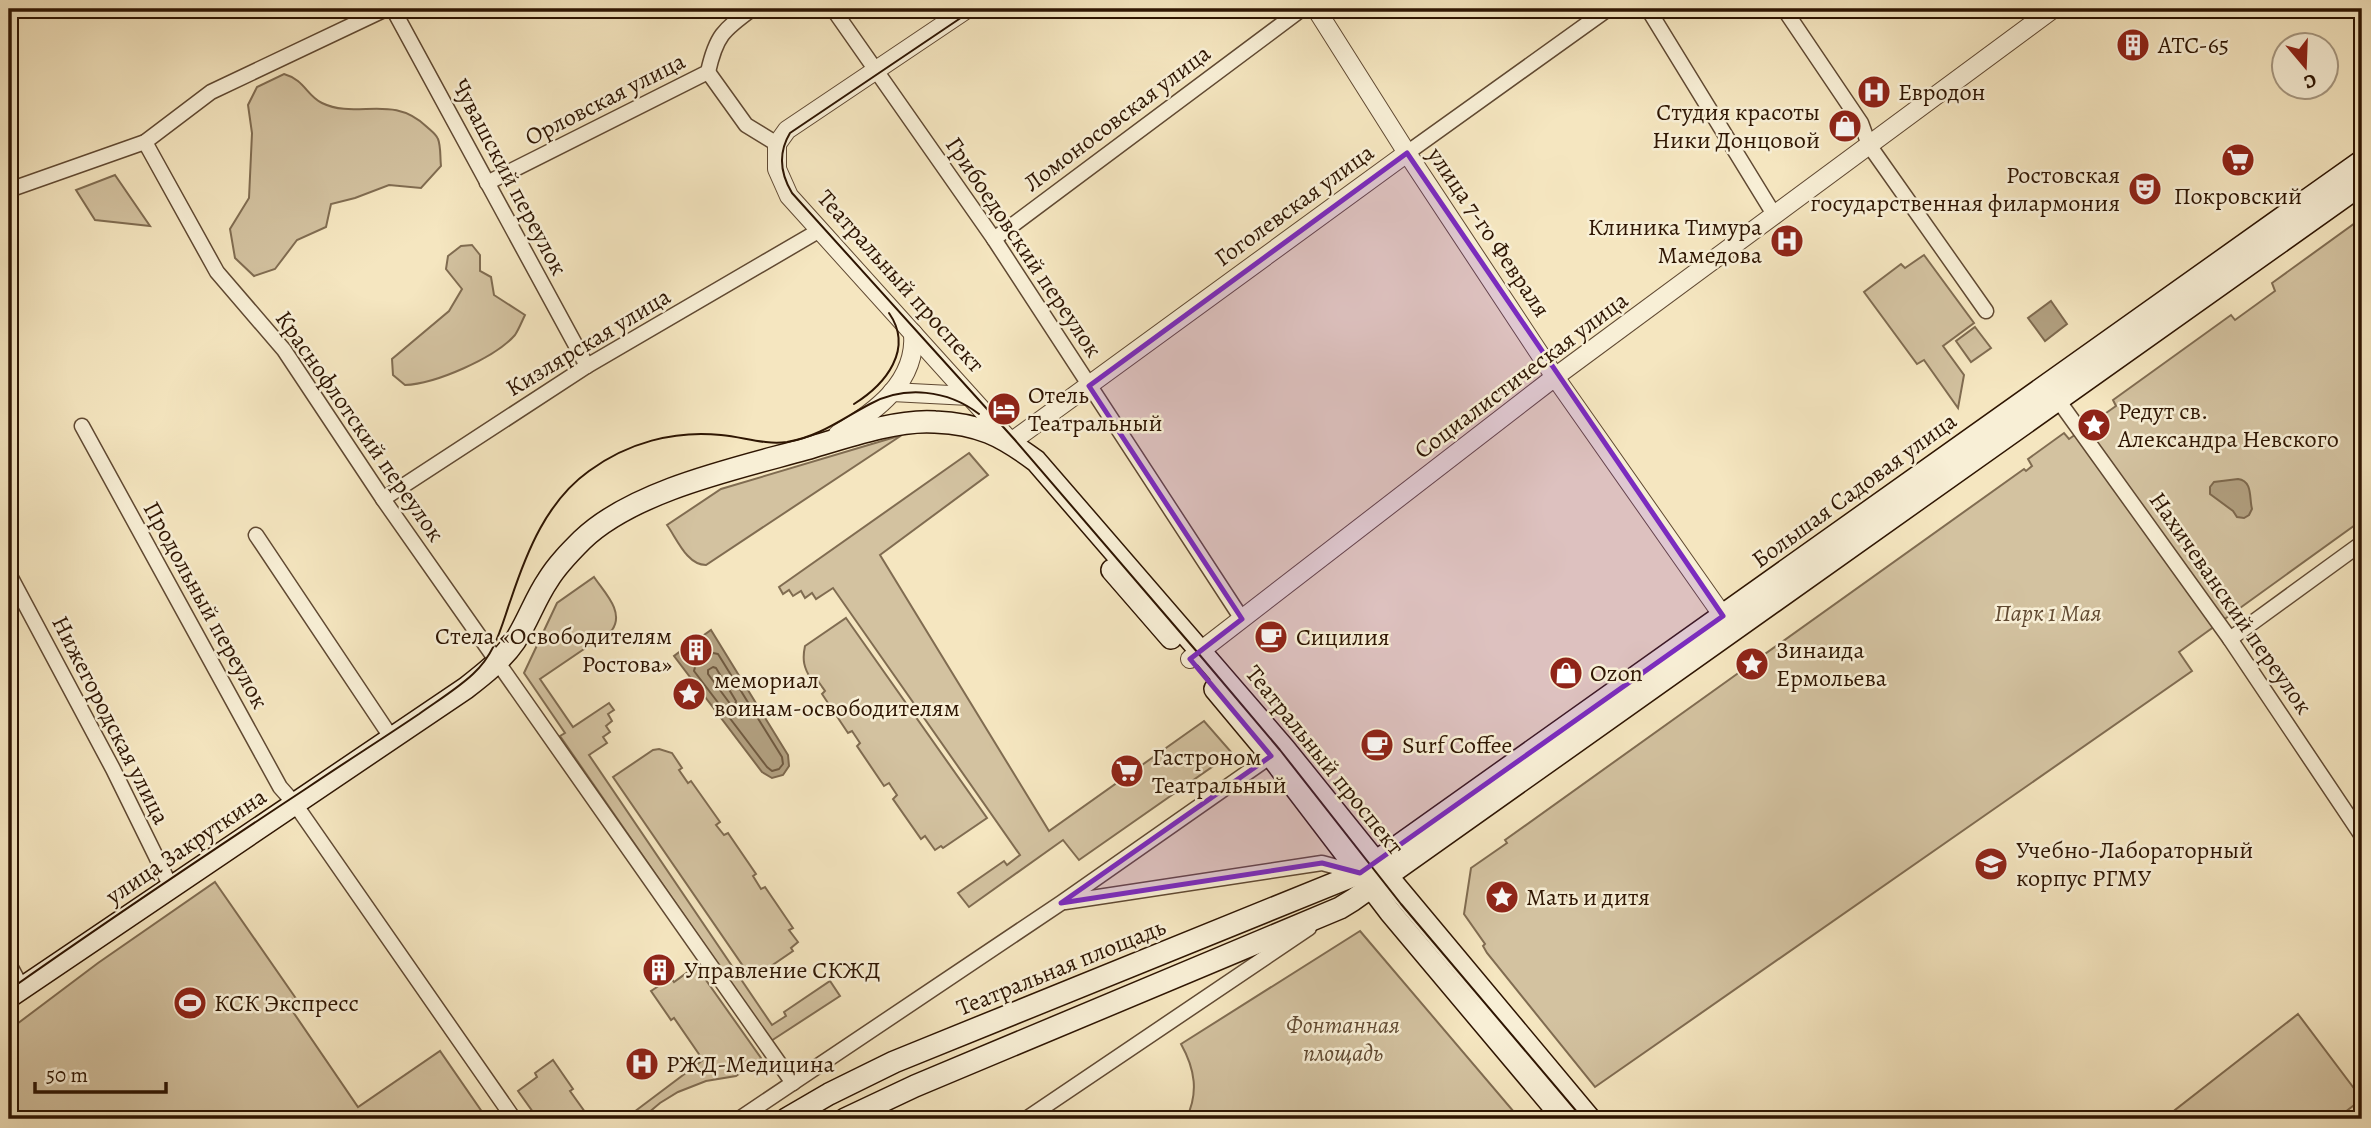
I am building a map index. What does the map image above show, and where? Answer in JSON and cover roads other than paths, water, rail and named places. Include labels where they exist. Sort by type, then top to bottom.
[{"type":"main road","name":"Большая Садовая улица","points":[[1374,876],[1723,616],[2362,161]]},
{"type":"main road","name":"Большая Садовая улица","points":[[1374,876],[2058,400],[2362,184]]},
{"type":"main road","name":"улица Закруткина","points":[[15,992],[393,740],[498,663],[515,640],[547,581],[584,538],[632,507],[671,490],[884,427],[932,421],[977,426],[1011,442]]},
{"type":"main road","name":"Театральный проспект","points":[[1011,442],[1036,461],[1195,655],[1270,756],[1590,1119]]},
{"type":"main road","name":"Театральный проспект","points":[[1195,655],[1284,748],[1374,876],[1564,1119]]},
{"type":"main road","points":[[845,1119],[915,1086],[1340,908],[1374,876]]},
{"type":"main road","name":"Театральная площадь","points":[[786,1119],[894,1062],[1374,876]]},
{"type":"street","points":[[9,190],[145,142],[211,92],[386,9]]},
{"type":"street","name":"Чувашский переулок","points":[[393,9],[587,366]]},
{"type":"street","name":"Орловская улица","points":[[487,183],[708,72],[714,45],[727,27],[752,9]]},
{"type":"street","name":"Грибоедовский переулок","points":[[833,9],[994,239],[1242,619]]},
{"type":"street","points":[[708,72],[746,125],[777,144],[787,130],[800,120],[967,9]]},
{"type":"street","name":"Ломоносовская улица","points":[[994,239],[1302,9]]},
{"type":"street","name":"улица 7-го Февраля","points":[[1315,9],[1555,377],[1723,616]]},
{"type":"street","name":"Гоголевская улица","points":[[1011,442],[1608,9]]},
{"type":"street","points":[[1648,9],[1775,216]]},
{"type":"street","points":[[1784,9],[1861,123],[1869,145],[1986,311]]},
{"type":"street","name":"Социалистическая улица","points":[[1195,655],[1555,377],[2053,9]]},
{"type":"street","name":"Краснофлотский переулок","points":[[145,142],[217,272],[284,350],[383,499],[793,1083]]},
{"type":"street","name":"Театральный проспект","points":[[777,144],[777,169],[783,186],[1011,442]]},
{"type":"street","name":"Кизлярская улица","points":[[383,499],[587,366],[820,230]]},
{"type":"street","name":"улица Закруткина","points":[[823,443],[872,412],[892,392],[910,364],[913,333]]},
{"type":"street","points":[[892,392],[970,396]]},
{"type":"street","name":"Нахичеванский переулок","points":[[2058,400],[2230,639],[2362,836]]},
{"type":"street","name":"Продольный переулок","points":[[82,426],[280,787],[295,804],[514,1119]]},
{"type":"street","points":[[256,535],[393,740]]},
{"type":"street","points":[[2230,639],[2362,543]]},
{"type":"street","name":"Нижегородская улица","points":[[9,574],[113,769],[171,887]]},
{"type":"street","name":"Театральная площадь","points":[[739,1119],[1061,903],[1270,756]]},
{"type":"street","name":"Театральная площадь","points":[[1061,903],[1322,863],[1374,876]]},
{"type":"street","points":[[1026,1119],[1340,908]]},
{"type":"street","points":[[9,964],[15,992]]},
{"type":"water","points":[[2051,301],[2067,324],[2045,341],[2028,318]]},
{"type":"water","points":[[2238,479],[2246,483],[2250,495],[2252,509],[2244,518],[2237,517],[2210,494],[2210,487],[2214,482]]},
{"type":"water","points":[[711,630],[788,755],[789,766],[783,775],[772,778],[762,772],[674,656],[686,647],[695,659],[705,652],[697,640]]},
{"type":"tram line","points":[[974,9],[790,133],[782,163],[792,193],[1015,440],[1198,653],[1280,750],[1401,904],[1583,1119]]},
{"type":"tram line","points":[[854,404],[886,376],[893,364],[899,340],[889,313]]},
{"type":"tram line","points":[[9,990],[467,679],[481,666],[492,648],[524,563],[550,512],[574,483],[604,461],[635,446],[686,435],[721,435],[770,442],[799,440],[883,398],[912,392],[940,395],[979,414]]},
{"type":"place","name":"АТС-65","points":[[2133,45]]},
{"type":"place","name":"Евродон","points":[[1874,92]]},
{"type":"place","name":"Студия красоты Ники Донцовой","points":[[1845,126]]},
{"type":"place","name":"Покровский","points":[[2238,160]]},
{"type":"place","name":"Ростовская государственная филармония","points":[[2145,189]]},
{"type":"place","name":"Клиника Тимура Мамедова","points":[[1787,241]]},
{"type":"place","name":"Отель Театральный","points":[[1004,409]]},
{"type":"place","name":"Редут св. Александра Невского","points":[[2094,425]]},
{"type":"place","name":"Сицилия","points":[[1271,637]]},
{"type":"place","name":"Стела «Освободителям Ростова»","points":[[696,650]]},
{"type":"place","name":"Зинаида Ермольева","points":[[1752,664]]},
{"type":"place","name":"Ozon","points":[[1566,673]]},
{"type":"place","name":"мемориал воинам-освободителям","points":[[689,694]]},
{"type":"place","name":"Surf Coffee","points":[[1377,745]]},
{"type":"place","name":"Гастроном Театральный","points":[[1127,771]]},
{"type":"place","name":"Учебно-Лабораторный корпус РГМУ","points":[[1991,864]]},
{"type":"place","name":"Мать и дитя","points":[[1502,897]]},
{"type":"place","name":"Управление СКЖД","points":[[659,970]]},
{"type":"place","name":"КСК Экспресс","points":[[190,1003]]},
{"type":"place","name":"РЖД-Медицина","points":[[642,1064]]},
{"type":"park label","name":"Парк 1 Мая","points":[[2048,613]]},
{"type":"park label","name":"Фонтанная площадь","points":[[1343,1039]]}]
